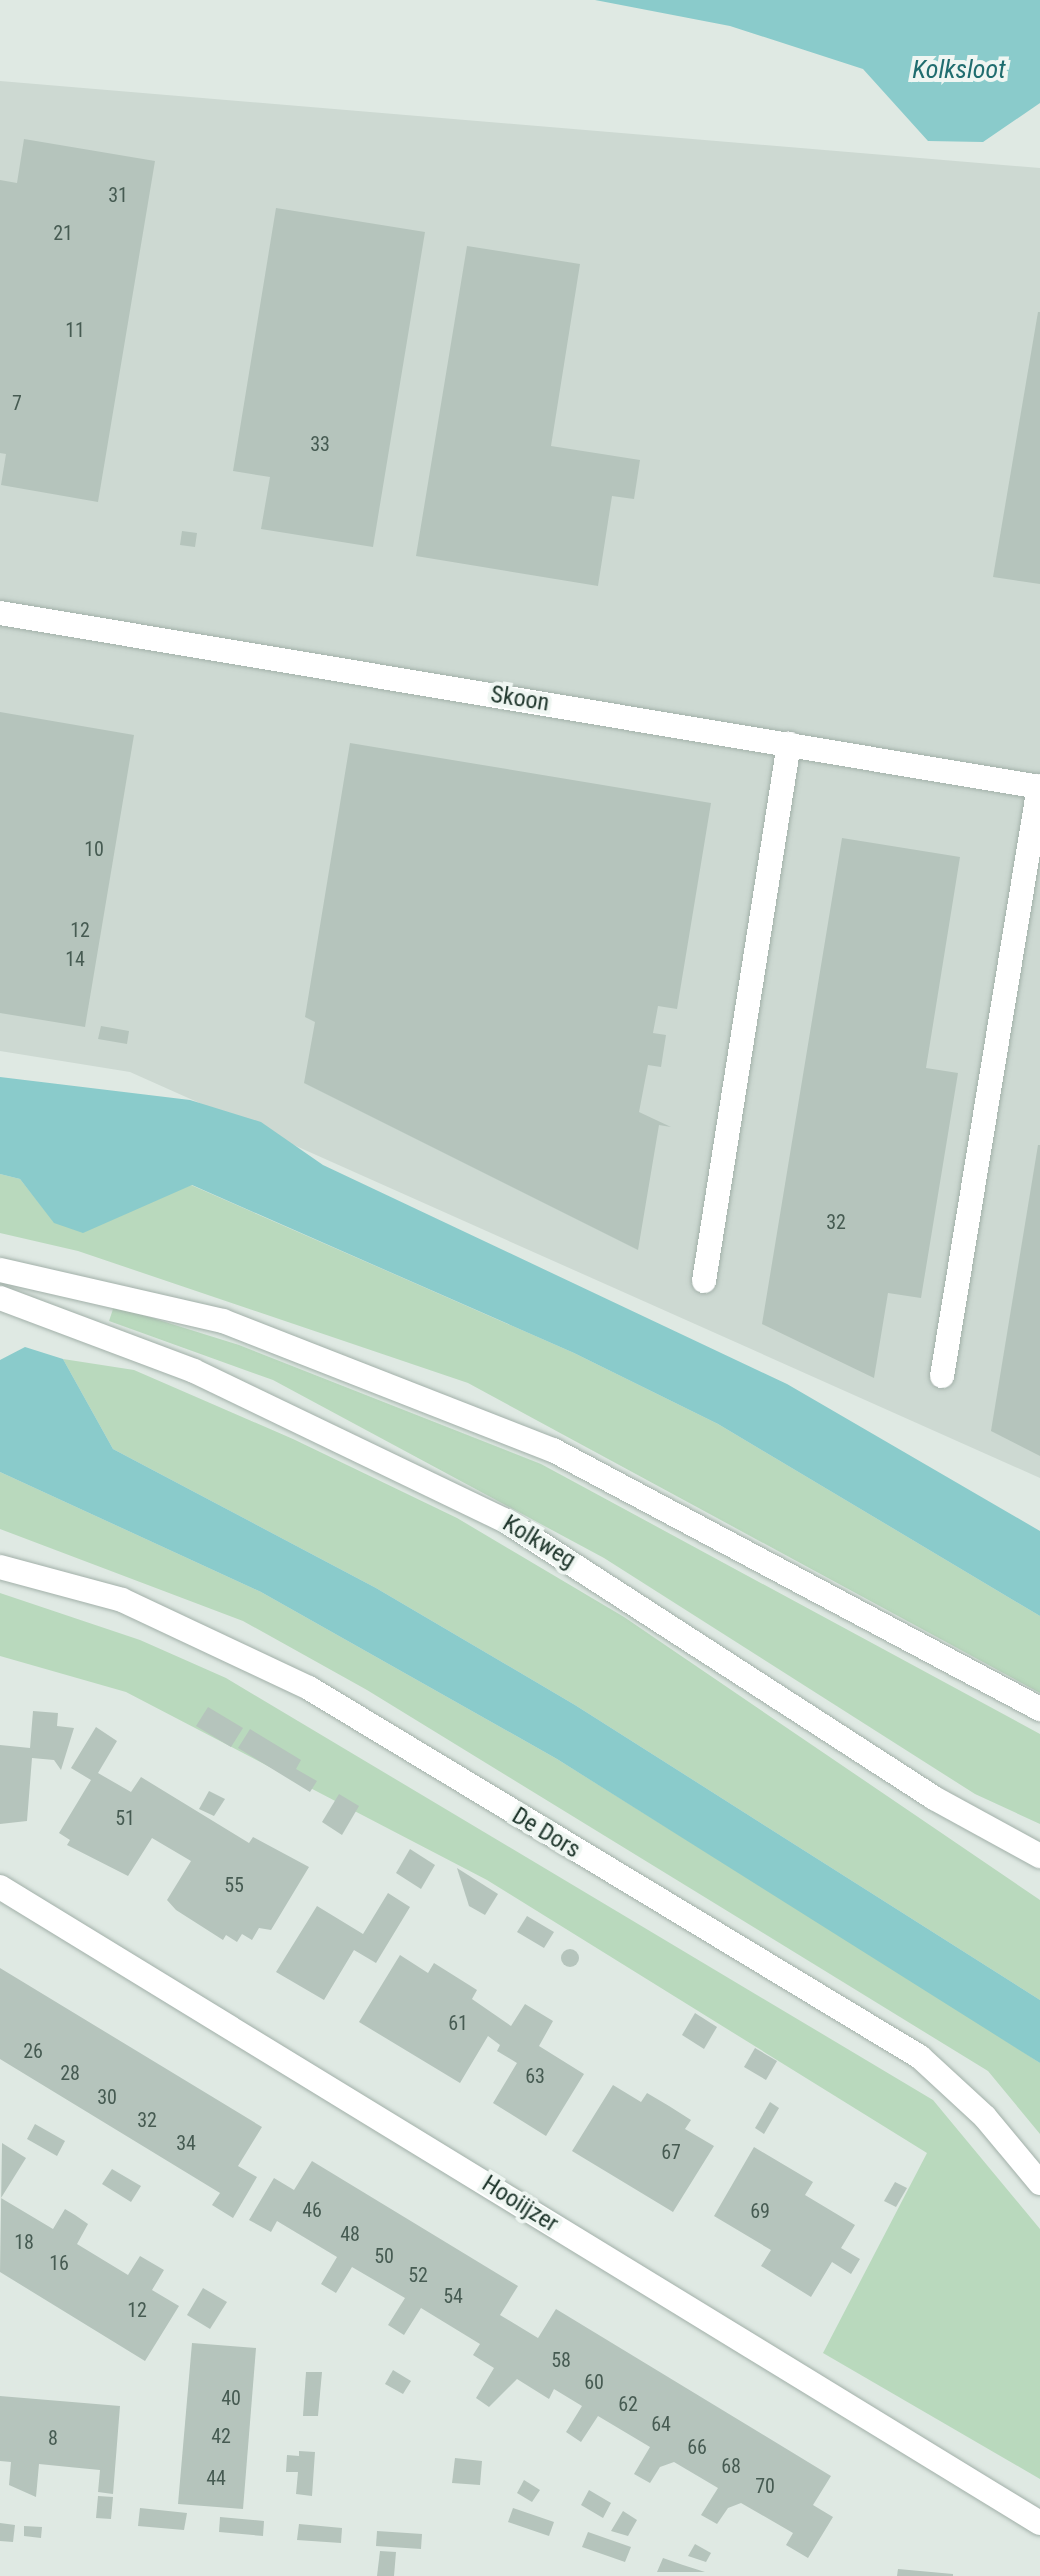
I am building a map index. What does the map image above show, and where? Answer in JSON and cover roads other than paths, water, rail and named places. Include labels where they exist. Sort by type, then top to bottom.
[{"type":"street","name":"Skoon","points":[[0,613],[1039,786]]},
{"type":"street","points":[[704,1281],[789,744]]},
{"type":"street","points":[[942,1376],[1039,786]]},
{"type":"street","points":[[0,1270],[223,1321],[553,1450],[1040,1709]]},
{"type":"street","name":"Kolkweg","points":[[0,1298],[194,1371],[504,1520],[934,1798],[1040,1856]]},
{"type":"street","name":"De Dors","points":[[0,1567],[122,1600],[309,1688],[920,2057],[985,2117],[1040,2183]]},
{"type":"street","name":"Hooiijzer","points":[[0,1887],[1040,2523]]},
{"type":"water","name":"Kolksloot","points":[[595,0],[1040,0],[1040,103],[983,142],[928,141],[863,69],[730,26]]},
{"type":"water","points":[[0,1077],[190,1100],[261,1122],[323,1165],[787,1384],[1040,1531],[1040,1616],[718,1424],[574,1353],[192,1185],[83,1233],[54,1223],[20,1179],[0,1174]]},
{"type":"water","points":[[25,1347],[63,1359],[113,1449],[376,1588],[575,1705],[1040,2000],[1040,2063],[557,1759],[261,1592],[0,1472],[0,1360]]}]
